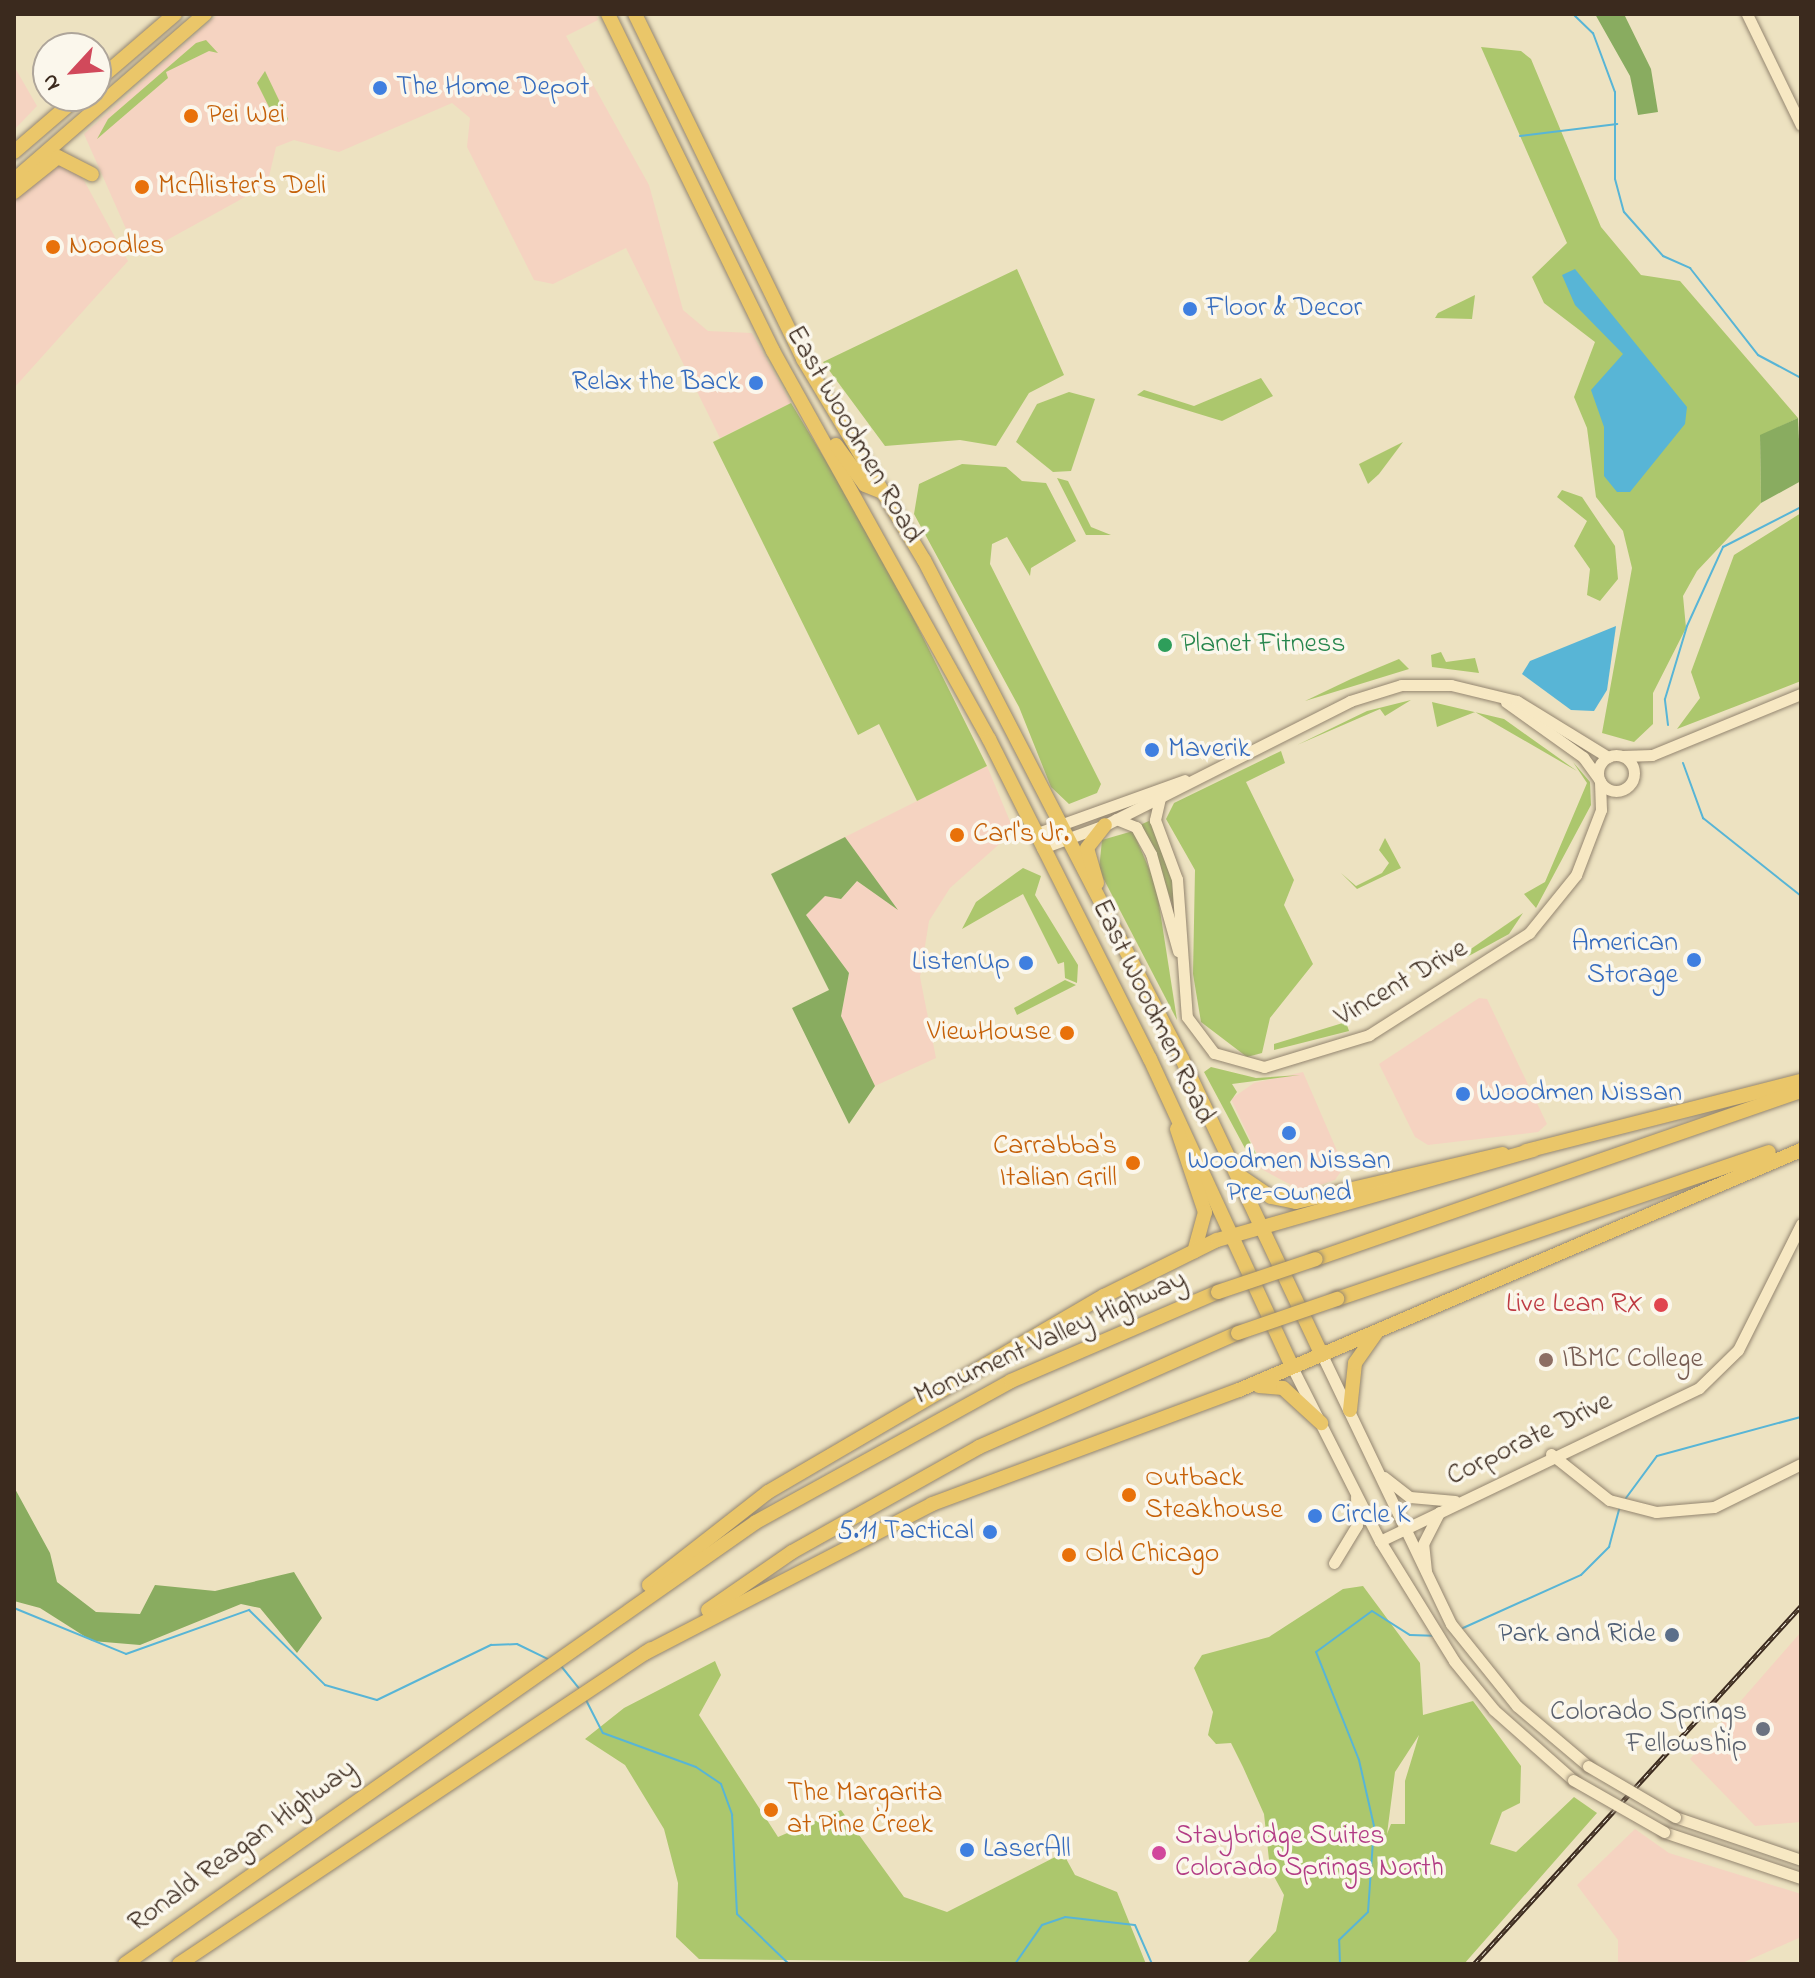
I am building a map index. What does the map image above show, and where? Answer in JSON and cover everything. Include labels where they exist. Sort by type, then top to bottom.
[{"type":"highway","points":[[112,68],[175,14]]},
{"type":"highway","points":[[14,180],[205,14]]},
{"type":"highway","name":"East Woodmen Road","points":[[608,14],[813,423],[912,589],[1177,1121],[1292,1367]]},
{"type":"highway","points":[[616,32],[617,14]]},
{"type":"highway","name":"East Woodmen Road","points":[[635,14],[796,346],[882,492],[1133,967],[1236,1172],[1322,1355]]},
{"type":"highway","points":[[14,152],[60,112]]},
{"type":"highway","points":[[14,192],[58,157],[92,174]]},
{"type":"highway","points":[[813,423],[865,485],[882,492]]},
{"type":"highway","points":[[1111,822],[1090,840],[1088,861],[1133,967]]},
{"type":"highway","points":[[614,1618],[768,1492],[1047,1327],[1194,1252],[1230,1236],[1533,1150],[1801,1081]]},
{"type":"highway","name":"Monument Valley Highway","points":[[392,1773],[614,1618],[887,1444],[1065,1356],[1218,1292],[1801,1091]]},
{"type":"highway","points":[[1177,1121],[1178,1146],[1205,1212],[1194,1252]]},
{"type":"highway","points":[[645,1653],[792,1552],[979,1447],[1238,1333],[1801,1141]]},
{"type":"highway","points":[[1236,1172],[1271,1197],[1296,1202],[1533,1150]]},
{"type":"highway","points":[[645,1653],[932,1504],[1239,1390],[1801,1150]]},
{"type":"highway","points":[[1350,1410],[1355,1363],[1378,1330]]},
{"type":"highway","points":[[1239,1390],[1283,1388],[1321,1423]]},
{"type":"highway","name":"Ronald Reagan Highway","points":[[179,1964],[645,1653]]},
{"type":"highway","name":"Ronald Reagan Highway","points":[[125,1964],[392,1773]]},
{"type":"street","points":[[1747,14],[1801,125]]},
{"type":"street","points":[[1038,841],[1057,826],[1185,780],[1379,690],[1440,684],[1506,702],[1517,701],[1608,757],[1652,755],[1801,694]]},
{"type":"street","points":[[1506,702],[1585,759],[1599,780],[1619,792]]},
{"type":"street","points":[[1623,756],[1635,775],[1652,755]]},
{"type":"street","points":[[1599,780],[1608,757]]},
{"type":"street","name":"Vincent Drive","points":[[1111,822],[1139,831],[1151,854],[1178,951],[1189,1023],[1219,1056],[1264,1067],[1344,1046],[1529,933],[1570,887],[1601,810],[1635,775]]},
{"type":"street","points":[[1038,841],[1064,841],[1111,822],[1160,798],[1185,780]]},
{"type":"street","name":"Vincent Drive","points":[[1599,780],[1601,810]]},
{"type":"street","name":"Vincent Drive","points":[[1160,798],[1155,820],[1177,879],[1178,951]]},
{"type":"street","name":"Corporate Drive","points":[[1380,1541],[1551,1454],[1712,1378],[1738,1350],[1801,1224]]},
{"type":"street","name":"East Woodmen Road","points":[[1322,1355],[1380,1473],[1432,1593],[1496,1683],[1588,1766],[1675,1817],[1801,1860]]},
{"type":"street","name":"East Woodmen Road","points":[[1292,1367],[1380,1541],[1408,1588],[1480,1693],[1573,1780],[1664,1832],[1801,1878]]},
{"type":"street","points":[[1551,1454],[1575,1477],[1632,1508],[1699,1512],[1801,1464]]},
{"type":"street","points":[[1380,1473],[1410,1497],[1460,1501]]},
{"type":"street","points":[[1334,1563],[1357,1525],[1356,1493]]},
{"type":"street","points":[[1427,1579],[1423,1544],[1439,1511]]},
{"type":"shaded area","points":[[218,14],[596,14],[598,20],[566,36],[649,185],[683,310],[708,331],[752,333],[791,403],[720,438],[626,248],[553,284],[534,280],[467,147],[470,118],[452,103],[339,152],[294,140],[276,147],[267,185],[138,256],[84,134]]},
{"type":"shaded area","points":[[14,66],[32,97],[32,111],[14,130]]},
{"type":"shaded area","points":[[51,163],[75,164],[128,261],[14,388],[14,195]]},
{"type":"shaded area","points":[[987,766],[1014,831],[950,888],[929,921],[920,977],[936,1058],[875,1086],[841,1016],[849,973],[806,915],[825,895],[841,899],[857,881],[896,908],[845,837]]},
{"type":"shaded area","name":"Woodmen Nissan","points":[[1479,998],[1487,999],[1547,1124],[1538,1132],[1428,1145],[1415,1137],[1379,1064]]},
{"type":"shaded area","name":"Woodmen Nissan Pre-Owned","points":[[1303,1072],[1344,1167],[1335,1180],[1302,1191],[1254,1165],[1257,1154],[1231,1099],[1254,1083]]},
{"type":"shaded area","points":[[1801,1632],[1801,1822],[1755,1826],[1690,1759]]},
{"type":"shaded area","points":[[1635,1829],[1669,1853],[1801,1894],[1801,1937],[1740,1964],[1618,1964],[1618,1940],[1577,1885]]},
{"type":"green space","points":[[1595,14],[1624,14],[1651,69],[1658,112],[1638,115],[1630,76]]},
{"type":"green space","points":[[206,40],[218,53],[209,51],[166,72],[168,78],[97,139],[108,119],[196,43]]},
{"type":"green space","points":[[1481,47],[1521,51],[1531,59],[1601,227],[1641,275],[1680,281],[1798,418],[1760,436],[1761,503],[1697,571],[1683,596],[1686,628],[1653,693],[1653,724],[1634,742],[1602,733],[1632,568],[1623,531],[1596,497],[1587,428],[1574,397],[1595,342],[1544,303],[1532,277],[1567,243]]},
{"type":"green space","points":[[265,71],[287,122],[277,123],[257,83]]},
{"type":"green space","points":[[1017,269],[1064,375],[1029,393],[996,446],[960,440],[885,446],[823,362]]},
{"type":"green space","points":[[1475,295],[1472,319],[1435,318],[1438,313]]},
{"type":"green space","points":[[1261,378],[1273,396],[1222,421],[1137,395],[1144,390],[1194,406]]},
{"type":"green space","points":[[1069,392],[1095,399],[1071,471],[1053,472],[1016,442],[1037,404]]},
{"type":"green space","points":[[791,403],[878,547],[987,766],[917,801],[879,724],[858,735],[713,442]]},
{"type":"green space","points":[[1798,418],[1801,481],[1761,503],[1760,435]]},
{"type":"green space","points":[[1403,442],[1379,474],[1368,484],[1359,464]]},
{"type":"green space","points":[[962,464],[1006,467],[1022,481],[1046,483],[1076,541],[1031,568],[1030,576],[1007,537],[992,544],[990,564],[1101,784],[1097,793],[1069,804],[1051,787],[1019,707],[914,514],[919,484]]},
{"type":"green space","points":[[1057,478],[1068,481],[1091,527],[1111,535],[1086,535]]},
{"type":"green space","points":[[1562,490],[1582,497],[1615,546],[1618,579],[1600,601],[1587,595],[1590,569],[1574,546],[1587,521],[1557,497]]},
{"type":"green space","points":[[1801,513],[1801,681],[1677,729],[1700,698],[1691,672],[1734,555]]},
{"type":"green space","points":[[1441,652],[1446,662],[1475,658],[1479,673],[1432,667],[1431,655]]},
{"type":"green space","points":[[1399,659],[1409,669],[1305,701],[1351,679]]},
{"type":"green space","points":[[1411,700],[1385,716],[1380,709],[1297,745],[1367,711]]},
{"type":"green space","points":[[1432,702],[1475,712],[1437,727]]},
{"type":"green space","points":[[1475,712],[1504,719],[1577,771]]},
{"type":"green space","points":[[1281,751],[1285,763],[1246,782],[1294,880],[1284,905],[1313,964],[1270,1018],[1262,1053],[1247,1057],[1201,1022],[1193,974],[1195,870],[1166,819],[1174,803]]},
{"type":"green space","points":[[1573,762],[1590,782],[1591,805],[1536,908],[1524,894],[1545,882],[1587,783]]},
{"type":"green space","points":[[1151,820],[1171,869],[1175,909],[1140,825]]},
{"type":"green space","points":[[1133,831],[1156,885],[1177,1020],[1099,870],[1102,840]]},
{"type":"green space","points":[[845,837],[898,910],[857,881],[841,899],[825,896],[806,915],[849,973],[841,1016],[875,1086],[849,1124],[792,1008],[829,990],[771,874]]},
{"type":"green space","points":[[1385,838],[1401,868],[1357,889],[1341,873],[1356,886],[1382,873],[1389,863],[1379,850]]},
{"type":"green space","points":[[1023,868],[1041,876],[1035,895],[1078,965],[1077,983],[1065,978],[1064,962],[1058,964],[1023,894],[962,929],[976,902]]},
{"type":"green space","points":[[1523,913],[1509,934],[1467,957],[1465,953]]},
{"type":"green space","points":[[1065,980],[1076,985],[1017,1015],[1014,1008]]},
{"type":"green space","points":[[1346,1022],[1349,1031],[1274,1050],[1274,1044]]},
{"type":"green space","points":[[1211,1067],[1256,1078],[1300,1075],[1232,1084],[1237,1092],[1230,1102],[1260,1162],[1255,1167],[1204,1072]]},
{"type":"green space","points":[[14,1487],[50,1553],[57,1582],[96,1612],[140,1614],[155,1585],[215,1591],[294,1572],[322,1618],[297,1653],[260,1608],[241,1604],[140,1645],[92,1641],[40,1608],[14,1601]]},
{"type":"green space","points":[[1363,1586],[1420,1663],[1423,1715],[1473,1701],[1521,1766],[1520,1803],[1502,1812],[1490,1844],[1516,1852],[1574,1797],[1597,1813],[1464,1964],[1246,1964],[1276,1931],[1284,1895],[1270,1869],[1264,1814],[1243,1767],[1231,1743],[1216,1744],[1208,1735],[1213,1712],[1194,1668],[1202,1655],[1269,1637],[1343,1589]],"holes":[[[1419,1735],[1405,1781],[1405,1824],[1391,1824],[1387,1834],[1395,1772]]]},
{"type":"green space","points":[[715,1661],[721,1675],[699,1715],[778,1837],[841,1810],[904,1897],[947,1912],[1063,1853],[1075,1875],[1117,1892],[1146,1964],[699,1959],[676,1937],[678,1883],[664,1829],[625,1765],[585,1739],[624,1708]]},
{"type":"water","points":[[1575,269],[1687,407],[1685,424],[1630,492],[1617,492],[1604,476],[1604,427],[1591,390],[1623,354],[1575,305],[1562,275]]},
{"type":"water","points":[[1616,626],[1607,690],[1594,711],[1571,710],[1522,674],[1530,661]]},
{"type":"waterway","points":[[1573,14],[1593,33],[1615,92],[1615,179],[1624,212],[1663,256],[1690,268],[1758,355],[1801,378]]},
{"type":"waterway","points":[[1520,136],[1617,124]]},
{"type":"waterway","points":[[1668,725],[1665,699],[1687,626],[1723,547],[1801,507]]},
{"type":"waterway","points":[[1683,763],[1703,818],[1801,896]]},
{"type":"waterway","points":[[1626,1498],[1657,1456],[1801,1417]]},
{"type":"waterway","points":[[1463,1628],[1581,1575],[1609,1547],[1620,1506]]},
{"type":"waterway","points":[[14,1608],[126,1654],[249,1610],[325,1685],[377,1700],[491,1645],[517,1644],[548,1659]]},
{"type":"waterway","points":[[1340,1964],[1339,1940],[1368,1912],[1374,1826],[1359,1760],[1316,1652],[1372,1611],[1410,1635],[1433,1636]]},
{"type":"waterway","points":[[561,1666],[579,1688]]},
{"type":"waterway","points":[[586,1700],[603,1733],[696,1767],[721,1784],[732,1815],[737,1914],[789,1964]]},
{"type":"waterway","points":[[1015,1964],[1042,1925],[1065,1917],[1135,1925],[1152,1964]]},
{"type":"railway","points":[[1474,1964],[1801,1606]]},
{"type":"place","name":"The Home Depot","points":[[380,88]]},
{"type":"place","name":"Pei Wei","points":[[191,116]]},
{"type":"place","name":"McAlister's Deli","points":[[142,187]]},
{"type":"place","name":"Noodles","points":[[53,247]]},
{"type":"place","name":"Floor & Decor","points":[[1190,309]]},
{"type":"place","name":"Relax the Back","points":[[756,383]]},
{"type":"place","name":"Planet Fitness","points":[[1165,645]]},
{"type":"place","name":"Maverik","points":[[1152,750]]},
{"type":"place","name":"Carl's Jr.","points":[[957,835]]},
{"type":"place","name":"American Storage","points":[[1694,960]]},
{"type":"place","name":"ListenUp","points":[[1026,963]]},
{"type":"place","name":"ViewHouse","points":[[1067,1033]]},
{"type":"place","name":"Woodmen Nissan","points":[[1463,1094]]},
{"type":"place","name":"Woodmen Nissan Pre-Owned","points":[[1289,1133]]},
{"type":"place","name":"Carrabba's Italian Grill","points":[[1133,1163]]},
{"type":"place","name":"Live Lean RX","points":[[1661,1305]]},
{"type":"place","name":"IBMC College","points":[[1546,1360]]},
{"type":"place","name":"Outback Steakhouse","points":[[1129,1495]]},
{"type":"place","name":"Circle K","points":[[1315,1516]]},
{"type":"place","name":"5.11 Tactical","points":[[990,1532]]},
{"type":"place","name":"Old Chicago","points":[[1069,1555]]},
{"type":"place","name":"Park and Ride","points":[[1672,1635]]},
{"type":"place","name":"Colorado Springs Fellowship","points":[[1763,1729]]},
{"type":"place","name":"The Margarita at Pine Creek","points":[[771,1810]]},
{"type":"place","name":"LaserAll","points":[[967,1850]]},
{"type":"place","name":"Staybridge Suites Colorado Springs North","points":[[1159,1853]]}]
